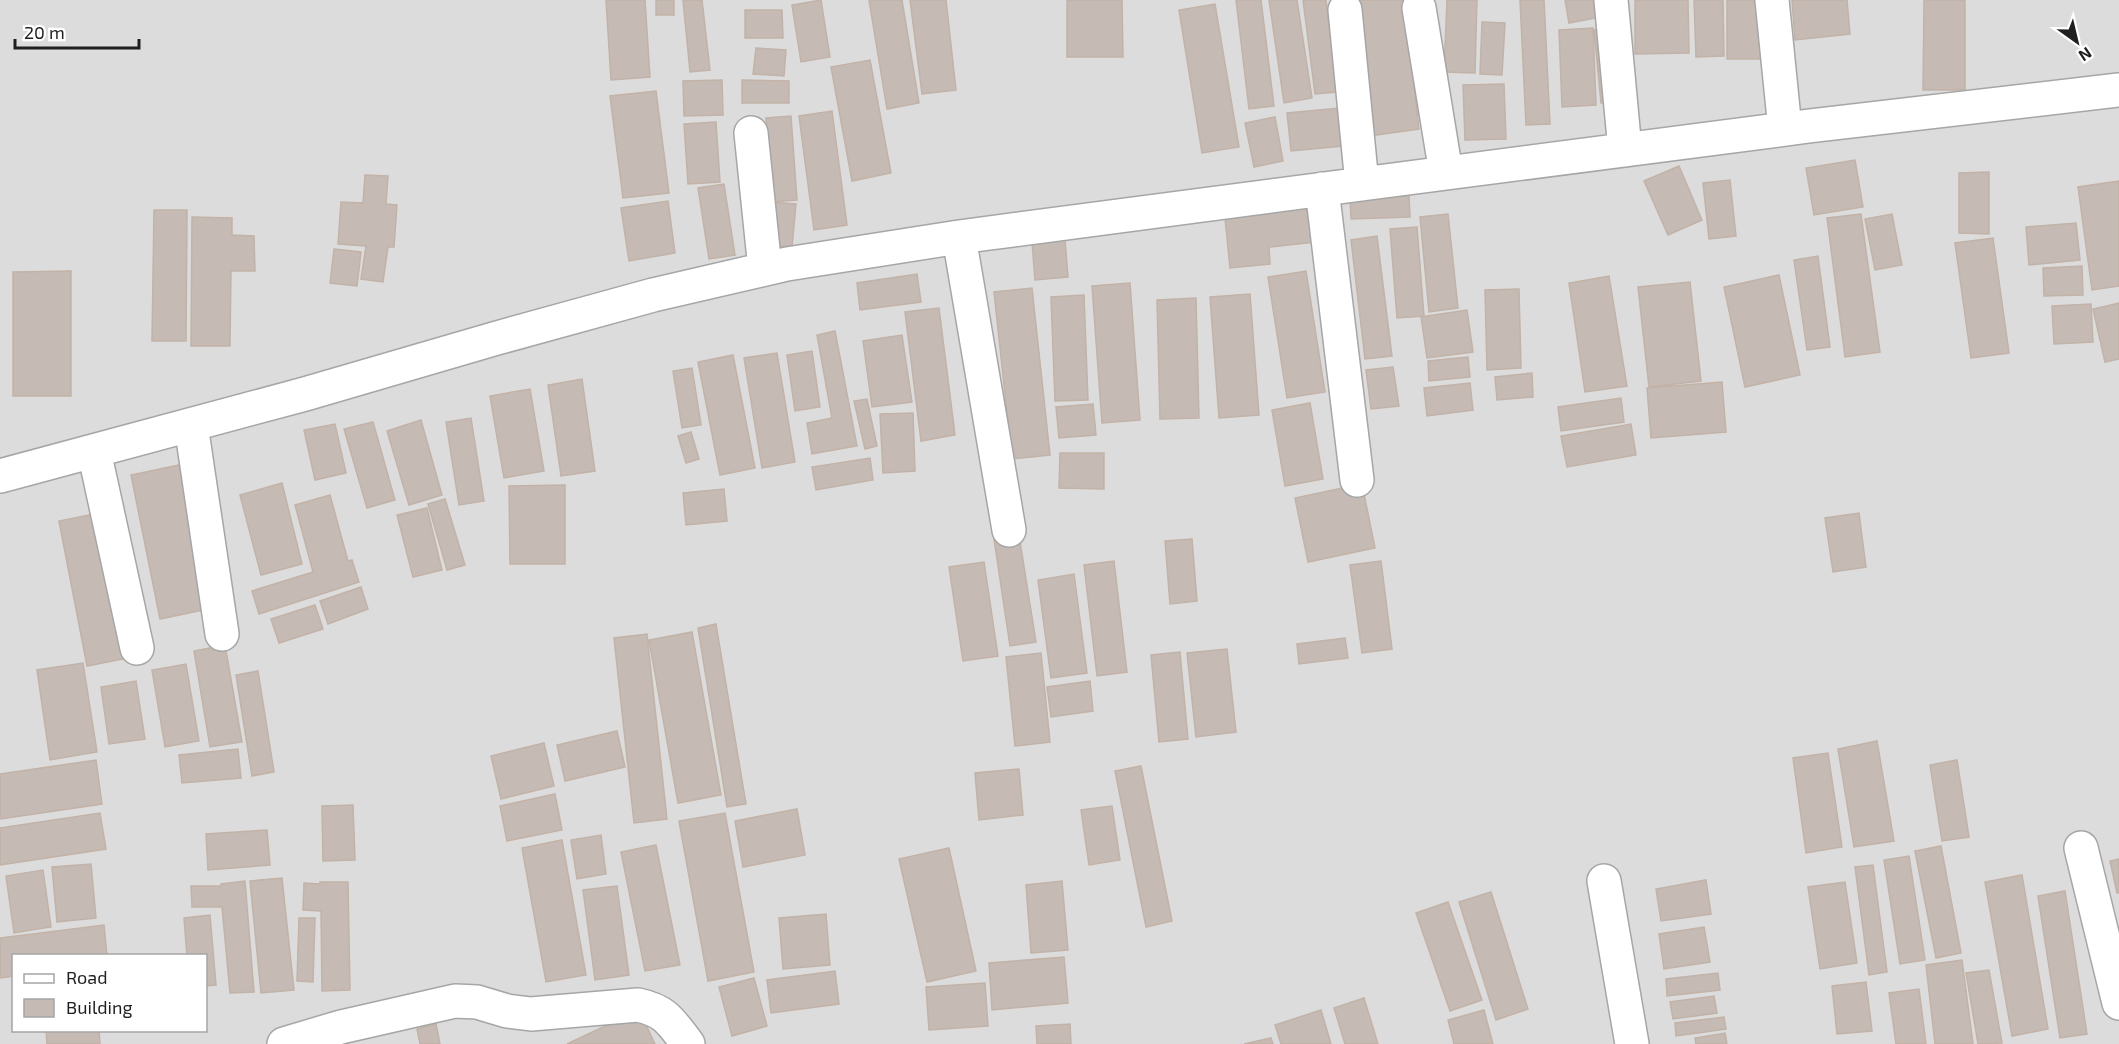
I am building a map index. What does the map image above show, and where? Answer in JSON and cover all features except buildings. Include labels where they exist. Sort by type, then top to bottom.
[{"type":"street","points":[[1611,0],[1625,150]]},
{"type":"street","points":[[1772,0],[1785,129]]},
{"type":"street","points":[[1419,8],[1446,173]]},
{"type":"street","points":[[1345,10],[1362,184]]},
{"type":"street","points":[[0,476],[653,295],[765,269],[959,237],[1322,189],[1785,129],[2119,90]]},
{"type":"street","points":[[751,133],[765,269]]},
{"type":"street","points":[[1322,189],[1357,480]]},
{"type":"street","points":[[959,237],[1009,530]]},
{"type":"street","points":[[190,425],[222,634]]},
{"type":"street","points":[[94,451],[137,648]]},
{"type":"street","points":[[2081,848],[2119,1003]]},
{"type":"street","points":[[1604,881],[1632,1044]]},
{"type":"street","points":[[284,1044],[341,1027],[455,1001],[477,1002],[507,1011],[531,1014],[638,1005],[662,1013],[688,1044]]},
{"type":"shaded area","points":[[0,0],[2119,0],[2119,1044],[0,1044]]}]
